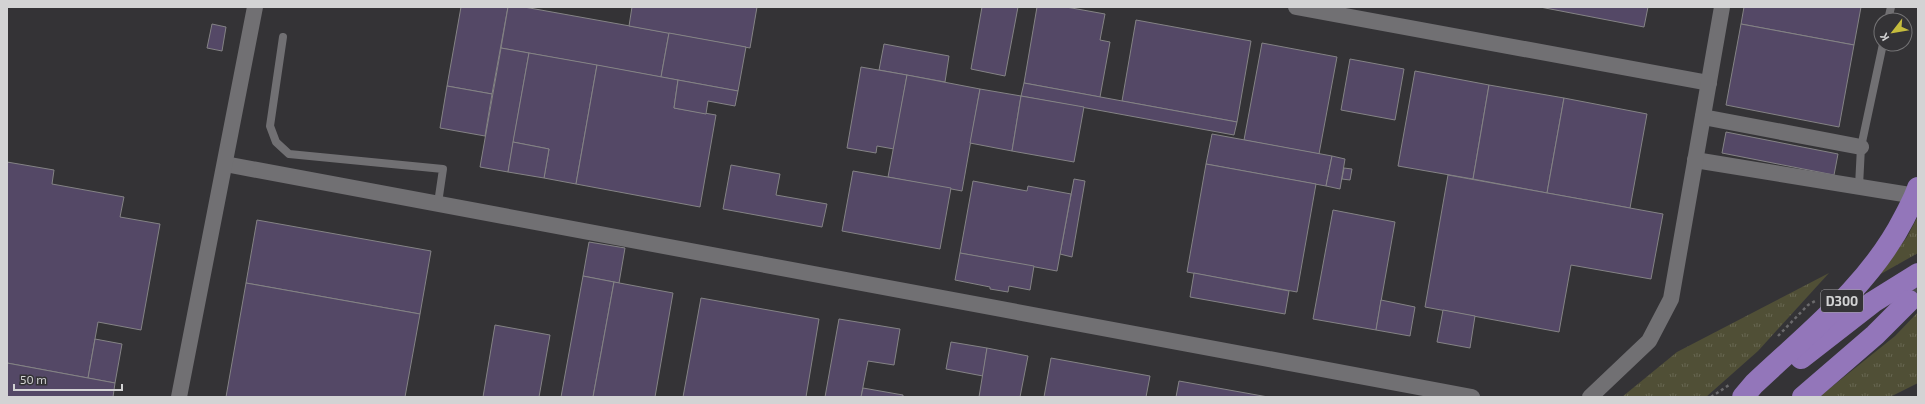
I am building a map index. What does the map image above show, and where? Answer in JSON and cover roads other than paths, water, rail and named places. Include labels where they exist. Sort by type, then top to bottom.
[{"type":"highway","name":"D300","points":[[1743,397],[1754,384],[1853,291],[1877,263],[1898,232],[1917,192]]},
{"type":"highway","points":[[1752,397],[1856,314],[1918,274]]},
{"type":"highway","points":[[1802,397],[1875,335],[1909,301]]},
{"type":"street","points":[[179,397],[255,7]]},
{"type":"street","points":[[1296,7],[1709,83]]},
{"type":"street","points":[[1590,397],[1649,341],[1671,299],[1722,7]]},
{"type":"street","points":[[1703,117],[1861,147]]},
{"type":"street","points":[[1695,160],[1859,186],[1917,192]]},
{"type":"street","points":[[225,164],[1472,397]]},
{"type":"lane","points":[[283,37],[270,126],[276,142],[290,154],[444,169],[438,204]]},
{"type":"lane","points":[[1859,186],[1861,147],[1881,52]]},
{"type":"tunnel","points":[[1909,301],[1918,289]]}]
